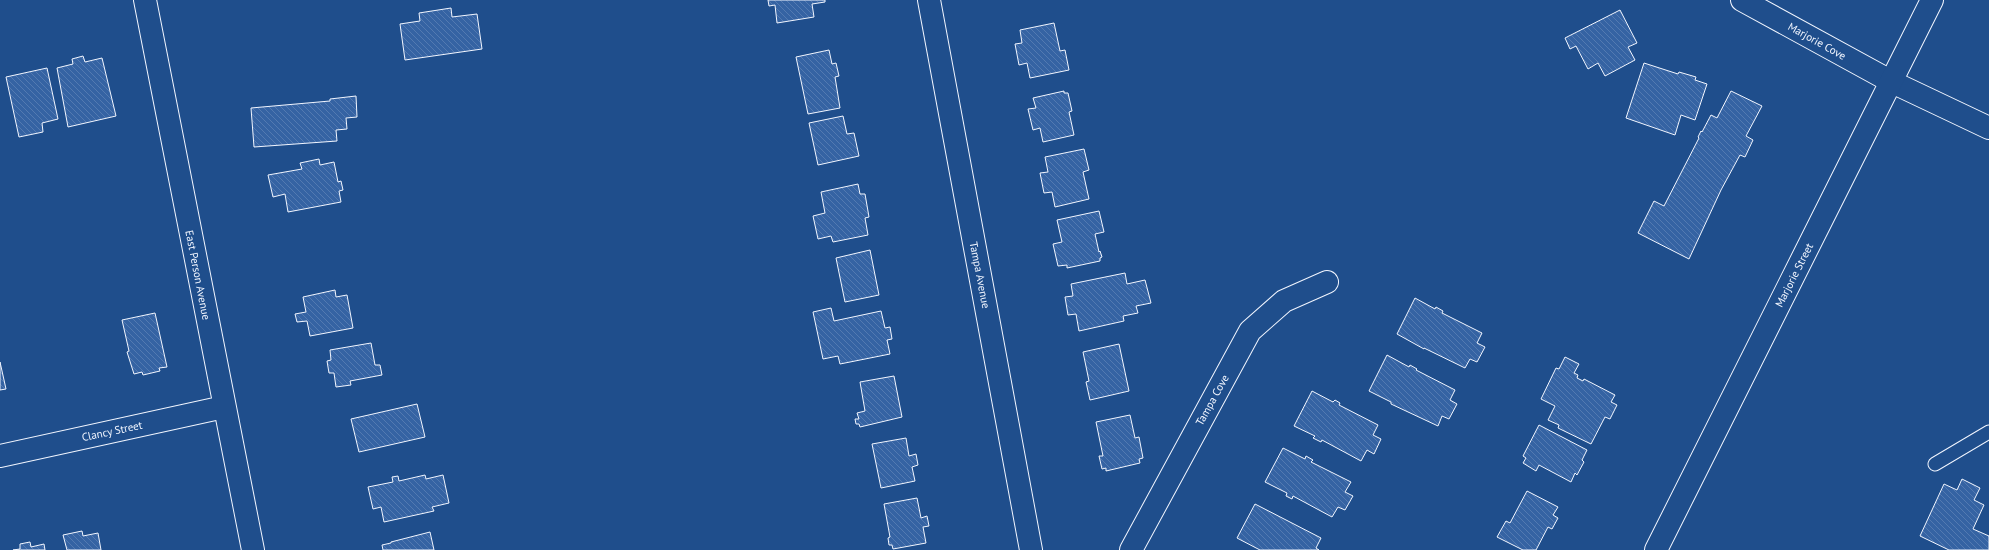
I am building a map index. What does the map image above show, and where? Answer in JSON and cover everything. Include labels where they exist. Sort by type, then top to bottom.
[{"type":"street","name":"East Person Avenue","points":[[145,0],[253,550]]},
{"type":"street","name":"Tampa Avenue","points":[[929,0],[1031,550]]},
{"type":"street","name":"Marjorie Cove","points":[[1742,0],[1892,82],[1989,128]]},
{"type":"street","name":"Marjorie Street","points":[[1656,550],[1932,0]]},
{"type":"street","name":"Tampa Cove","points":[[1130,550],[1250,331],[1284,301],[1327,282]]},
{"type":"street","name":"Clancy Street","points":[[0,456],[224,407]]},
{"type":"lane","points":[[1935,464],[1989,432]]},
{"type":"building","points":[[768,0],[825,0],[825,2],[812,4],[814,17],[777,23],[775,5],[769,6]]},
{"type":"building","points":[[451,8],[452,17],[477,14],[482,49],[405,60],[400,24],[420,21],[419,13]]},
{"type":"building","points":[[1620,10],[1637,43],[1628,47],[1635,60],[1605,76],[1598,63],[1588,69],[1576,46],[1570,49],[1565,38]]},
{"type":"building","points":[[1054,23],[1060,51],[1065,50],[1069,70],[1030,78],[1027,63],[1019,65],[1015,44],[1022,43],[1020,30]]},
{"type":"building","points":[[829,50],[832,64],[836,63],[839,76],[835,77],[840,108],[808,114],[796,57]]},
{"type":"building","points":[[83,56],[85,62],[102,58],[116,116],[68,127],[57,68],[73,64],[72,59]]},
{"type":"building","points":[[1644,63],[1678,74],[1679,72],[1696,77],[1695,80],[1707,84],[1695,120],[1681,115],[1675,135],[1626,118]]},
{"type":"building","points":[[47,68],[58,119],[42,123],[43,132],[19,137],[6,77]]},
{"type":"building","points":[[1064,91],[1064,93],[1068,93],[1072,111],[1069,112],[1074,135],[1043,142],[1040,128],[1033,130],[1028,109],[1036,108],[1033,98]]},
{"type":"building","points":[[1731,91],[1762,106],[1746,136],[1753,140],[1745,157],[1740,155],[1721,190],[1689,259],[1638,233],[1654,201],[1664,206],[1699,138],[1698,137],[1701,131],[1702,132],[1711,115],[1717,118]]},
{"type":"building","points":[[356,96],[357,117],[346,118],[347,129],[336,130],[337,141],[254,147],[251,108],[330,101],[330,99]]},
{"type":"building","points":[[843,116],[847,134],[854,133],[859,156],[818,165],[809,123]]},
{"type":"building","points":[[1084,149],[1089,170],[1083,172],[1089,199],[1055,207],[1052,192],[1044,193],[1040,173],[1048,172],[1045,157]]},
{"type":"building","points":[[319,159],[320,165],[334,162],[338,182],[341,181],[343,190],[339,191],[341,202],[288,212],[285,194],[273,197],[268,175],[302,169],[300,163]]},
{"type":"building","points":[[858,184],[860,194],[865,194],[869,217],[865,218],[868,235],[833,242],[831,236],[818,239],[813,216],[825,213],[821,192]]},
{"type":"building","points":[[1099,211],[1104,232],[1095,234],[1099,252],[1100,251],[1102,257],[1100,258],[1100,261],[1067,268],[1067,265],[1058,266],[1053,244],[1062,242],[1057,220]]},
{"type":"building","points":[[870,250],[879,295],[845,302],[836,258]]},
{"type":"building","points":[[1125,273],[1127,284],[1145,280],[1151,303],[1136,306],[1138,313],[1123,316],[1124,321],[1079,331],[1076,314],[1068,315],[1065,297],[1073,296],[1071,284]]},
{"type":"building","points":[[335,290],[336,297],[347,295],[353,328],[310,336],[307,321],[297,322],[295,314],[306,312],[303,297]]},
{"type":"building","points":[[1415,298],[1435,309],[1436,307],[1443,311],[1442,313],[1482,333],[1477,343],[1485,347],[1477,362],[1470,359],[1465,368],[1424,349],[1397,334]]},
{"type":"building","points":[[831,308],[834,321],[881,311],[885,328],[890,327],[892,339],[887,340],[890,354],[840,364],[838,356],[823,359],[813,312]]},
{"type":"building","points":[[155,313],[167,367],[159,368],[160,371],[143,375],[142,372],[134,374],[127,352],[129,351],[122,320]]},
{"type":"building","points":[[371,343],[375,365],[380,365],[382,375],[350,381],[351,385],[336,387],[334,373],[329,373],[327,361],[331,360],[330,350]]},
{"type":"building","points":[[1119,344],[1129,391],[1090,400],[1086,382],[1089,381],[1083,352]]},
{"type":"building","points":[[1387,355],[1409,367],[1410,365],[1417,369],[1416,370],[1455,390],[1450,400],[1457,404],[1449,419],[1442,416],[1438,426],[1391,404],[1391,402],[1369,391]]},
{"type":"building","points":[[1565,357],[1579,364],[1574,373],[1578,375],[1577,378],[1583,381],[1584,379],[1615,395],[1611,402],[1617,405],[1610,419],[1605,417],[1591,444],[1558,428],[1559,425],[1548,420],[1555,406],[1541,399],[1556,368],[1559,369]]},
{"type":"building","points":[[0,362],[6,389],[0,390]]},
{"type":"building","points":[[894,376],[902,417],[860,427],[859,424],[856,424],[855,419],[859,419],[857,413],[865,411],[860,382]]},
{"type":"building","points":[[1312,391],[1333,402],[1335,400],[1340,403],[1339,405],[1378,425],[1373,435],[1381,439],[1374,454],[1367,450],[1361,461],[1322,440],[1321,442],[1313,438],[1315,436],[1294,426]]},
{"type":"building","points":[[417,404],[425,437],[359,452],[351,419]]},
{"type":"building","points":[[1130,415],[1135,438],[1139,437],[1143,458],[1139,459],[1140,463],[1106,471],[1106,468],[1102,469],[1099,456],[1103,456],[1096,422]]},
{"type":"building","points":[[1539,425],[1587,450],[1582,460],[1584,462],[1577,475],[1575,473],[1571,482],[1539,465],[1536,471],[1523,463],[1526,458],[1523,456]]},
{"type":"building","points":[[906,438],[909,456],[916,454],[918,465],[912,467],[915,481],[881,488],[872,444]]},
{"type":"building","points":[[1283,448],[1305,459],[1306,456],[1313,460],[1311,462],[1351,482],[1345,492],[1353,496],[1345,510],[1338,507],[1332,517],[1293,496],[1292,499],[1286,496],[1287,493],[1265,482]]},
{"type":"building","points":[[425,475],[426,479],[443,475],[449,503],[432,507],[434,511],[384,522],[381,507],[373,509],[368,487],[393,482],[392,477],[398,476],[399,481]]},
{"type":"building","points":[[1962,479],[1980,488],[1974,500],[1984,505],[1973,529],[1989,536],[1989,550],[1949,550],[1920,536],[1944,484],[1957,490]]},
{"type":"building","points":[[1527,491],[1558,507],[1553,515],[1558,518],[1552,529],[1548,527],[1536,550],[1523,550],[1497,537],[1506,521],[1510,523]]},
{"type":"building","points":[[917,498],[921,518],[927,516],[929,526],[923,527],[926,543],[893,549],[892,545],[889,545],[888,538],[890,537],[884,504]]},
{"type":"building","points":[[1255,504],[1321,538],[1316,548],[1319,550],[1260,550],[1237,538]]},
{"type":"building","points":[[82,531],[83,536],[98,533],[101,550],[67,550],[63,535]]},
{"type":"building","points":[[430,532],[434,550],[383,550],[382,545]]},
{"type":"building","points":[[30,542],[31,547],[44,544],[45,550],[13,550],[20,549],[20,544]]}]
